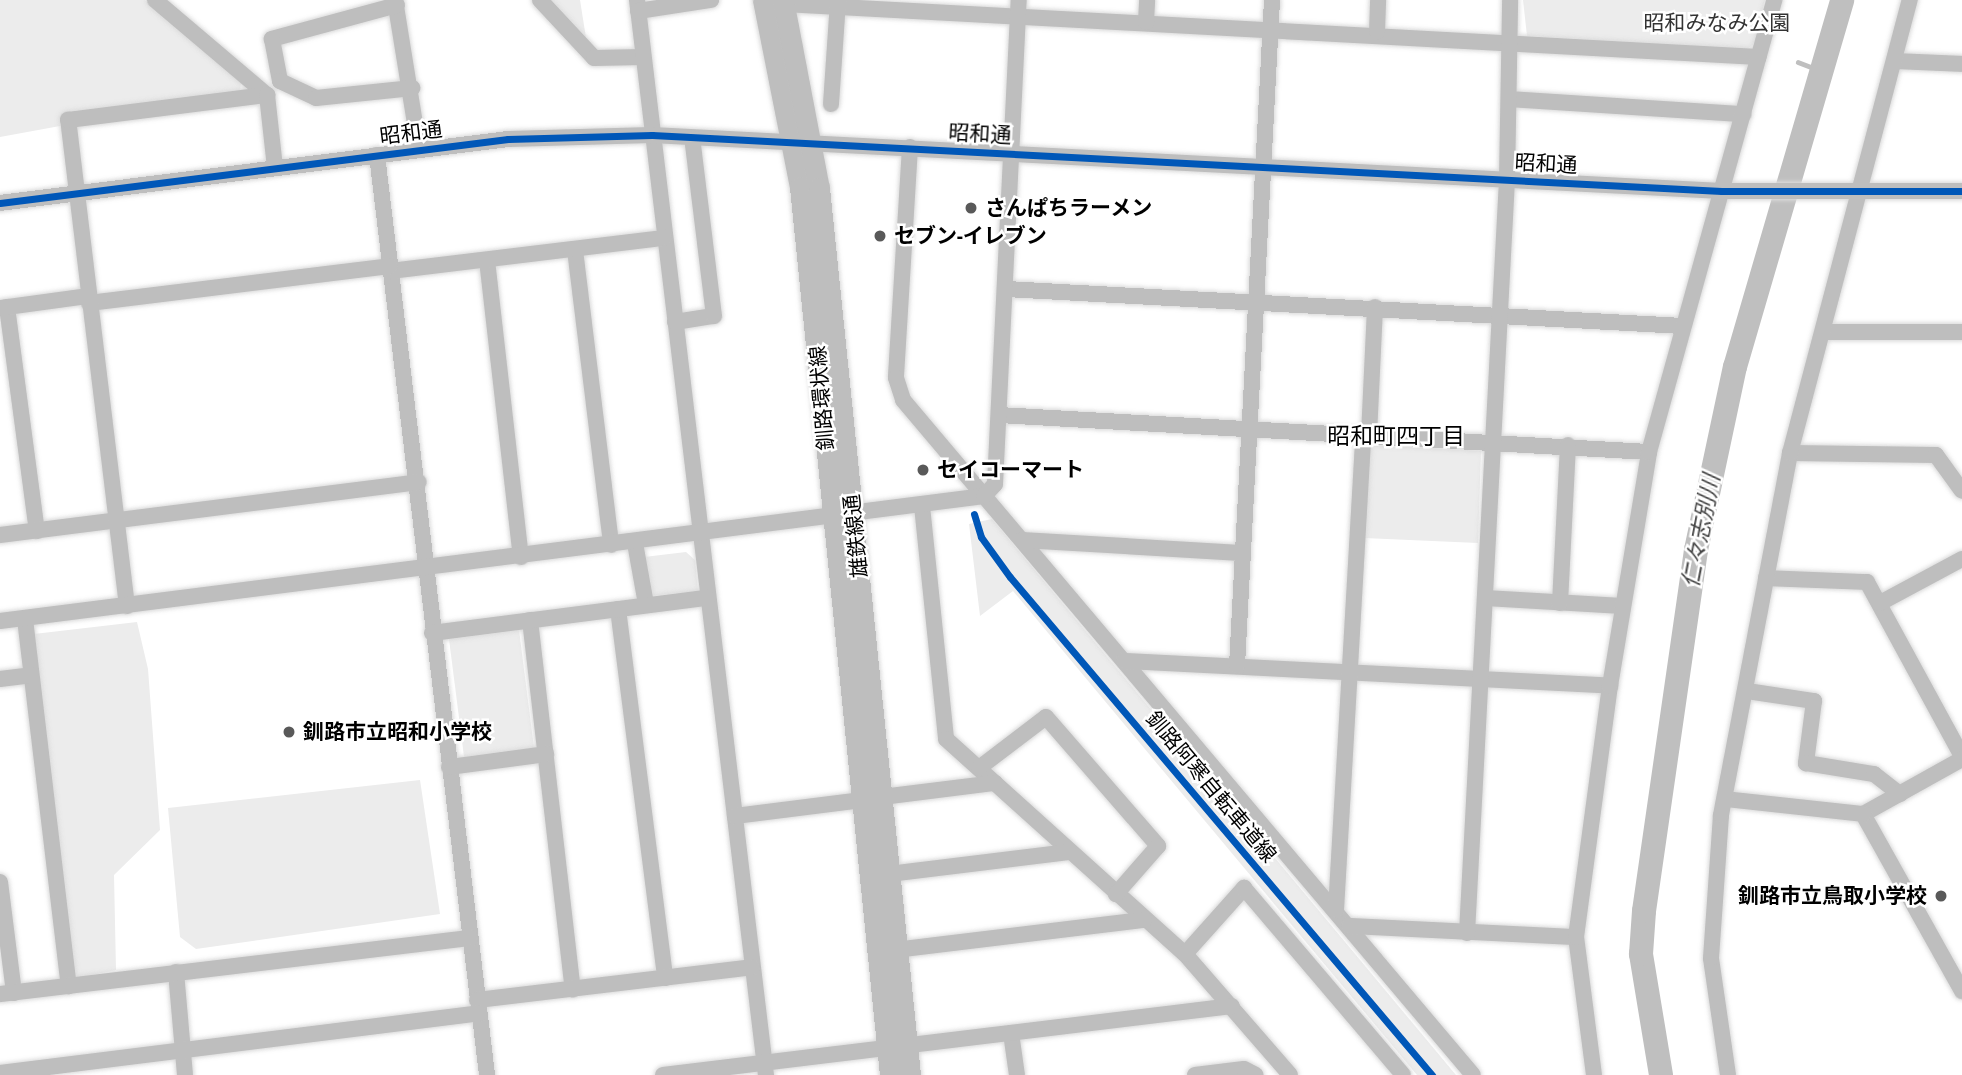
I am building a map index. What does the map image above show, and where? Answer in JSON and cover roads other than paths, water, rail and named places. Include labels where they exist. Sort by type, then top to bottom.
[{"type":"main road","points":[[763,0],[801,141]]},
{"type":"main road","name":"雄鉄線通","points":[[783,2],[844,516],[897,1046],[910,1075]]},
{"type":"main road","name":"雄鉄線通","points":[[872,799],[889,874],[895,950],[897,1046],[890,1075]]},
{"type":"street","points":[[155,0],[267,95],[275,169]]},
{"type":"street","points":[[540,0],[594,58],[643,57]]},
{"type":"street","points":[[711,0],[637,5],[765,1069]]},
{"type":"street","points":[[1146,22],[1147,0]]},
{"type":"street","points":[[1237,666],[1261,167],[1272,0]]},
{"type":"street","points":[[1377,32],[1378,0]]},
{"type":"street","points":[[1467,933],[1501,316],[1510,0]]},
{"type":"street","points":[[1594,1075],[1576,937],[1623,606],[1649,452],[1683,326],[1729,192],[1744,114],[1774,0]]},
{"type":"street","points":[[1728,1075],[1711,958],[1725,799],[1790,453],[1824,332],[1852,192],[1898,61],[1910,0]]},
{"type":"street","points":[[783,2],[1018,8],[1146,22],[1270,30],[1377,32],[1510,44],[1759,57]]},
{"type":"street","points":[[412,88],[316,98],[280,80],[272,39],[396,3],[412,88],[419,149]]},
{"type":"street","points":[[831,104],[838,3]]},
{"type":"street","points":[[0,621],[635,543],[984,496],[995,484],[1018,8]]},
{"type":"street","points":[[1898,61],[1962,64]]},
{"type":"street","points":[[127,606],[68,120],[267,95]]},
{"type":"street","points":[[1509,99],[1744,114]]},
{"type":"street","name":"昭和通","points":[[0,203],[508,139],[652,135],[1729,192],[1962,191]]},
{"type":"street","points":[[675,322],[714,316],[692,138]]},
{"type":"street","points":[[910,147],[896,378],[903,400],[1473,1075]]},
{"type":"street","points":[[377,155],[419,482],[432,633],[487,1075]]},
{"type":"street","points":[[37,531],[4,308],[487,260],[664,238]]},
{"type":"street","points":[[575,250],[611,545]]},
{"type":"street","points":[[487,260],[521,557]]},
{"type":"street","points":[[1006,289],[1375,307],[1683,326]]},
{"type":"street","points":[[1336,910],[1375,307]]},
{"type":"street","points":[[1824,332],[1962,332]]},
{"type":"street","points":[[999,415],[1568,445],[1649,452]]},
{"type":"street","points":[[1560,603],[1568,445]]},
{"type":"street","points":[[1790,453],[1936,455],[1962,491]]},
{"type":"street","points":[[0,535],[419,482]]},
{"type":"street","points":[[922,506],[946,739],[1144,920],[1185,954],[1290,1075]]},
{"type":"street","points":[[1022,540],[1241,553]]},
{"type":"street","points":[[635,543],[646,604]]},
{"type":"street","points":[[1880,603],[1962,559]]},
{"type":"street","points":[[1725,799],[1863,814],[1962,758],[1867,582],[1766,578]]},
{"type":"street","points":[[432,633],[707,598]]},
{"type":"street","points":[[1485,598],[1623,606]]},
{"type":"street","points":[[618,609],[664,978]]},
{"type":"street","points":[[25,619],[69,986]]},
{"type":"street","points":[[530,620],[573,990]]},
{"type":"street","points":[[1124,661],[1610,686]]},
{"type":"street","points":[[0,679],[31,675]]},
{"type":"street","points":[[1747,691],[1814,701],[1806,763],[1874,774],[1900,794]]},
{"type":"street","points":[[979,768],[1046,717],[1158,846],[1116,894]]},
{"type":"street","points":[[449,767],[545,754]]},
{"type":"street","points":[[735,816],[995,783]]},
{"type":"street","points":[[1863,814],[1962,991]]},
{"type":"street","points":[[889,874],[1069,852]]},
{"type":"street","points":[[0,882],[7,993],[470,938]]},
{"type":"street","points":[[1185,954],[1244,888],[1403,1075]]},
{"type":"street","points":[[895,950],[1144,920]]},
{"type":"street","points":[[1349,926],[1576,937]]},
{"type":"street","points":[[0,1073],[183,1051],[478,1007],[573,990],[752,967]]},
{"type":"street","points":[[176,972],[185,1075]]},
{"type":"street","points":[[663,1075],[765,1069],[897,1046],[1232,1006]]},
{"type":"street","points":[[1011,1033],[1017,1075]]},
{"type":"street","points":[[1198,1075],[1244,1069],[1256,1075]]},
{"type":"waterway","name":"仁々志別川","points":[[1661,1075],[1641,954],[1644,911],[1696,550],[1735,367],[1842,0]]},
{"type":"waterway","points":[[1798,62],[1822,71]]},
{"type":"place","name":"さんぱちラーメン","points":[[971,208]]},
{"type":"place","name":"セブン-イレブン","points":[[880,236]]},
{"type":"place","name":"セイコーマート","points":[[923,470]]},
{"type":"place","name":"釧路市立昭和小学校","points":[[289,732]]},
{"type":"place","name":"釧路市立鳥取小学校","points":[[1941,896]]},
{"type":"district","name":"昭和町四丁目","points":[[1396,436]]},
{"type":"park label","name":"昭和みなみ公園","points":[[1717,23]]}]
